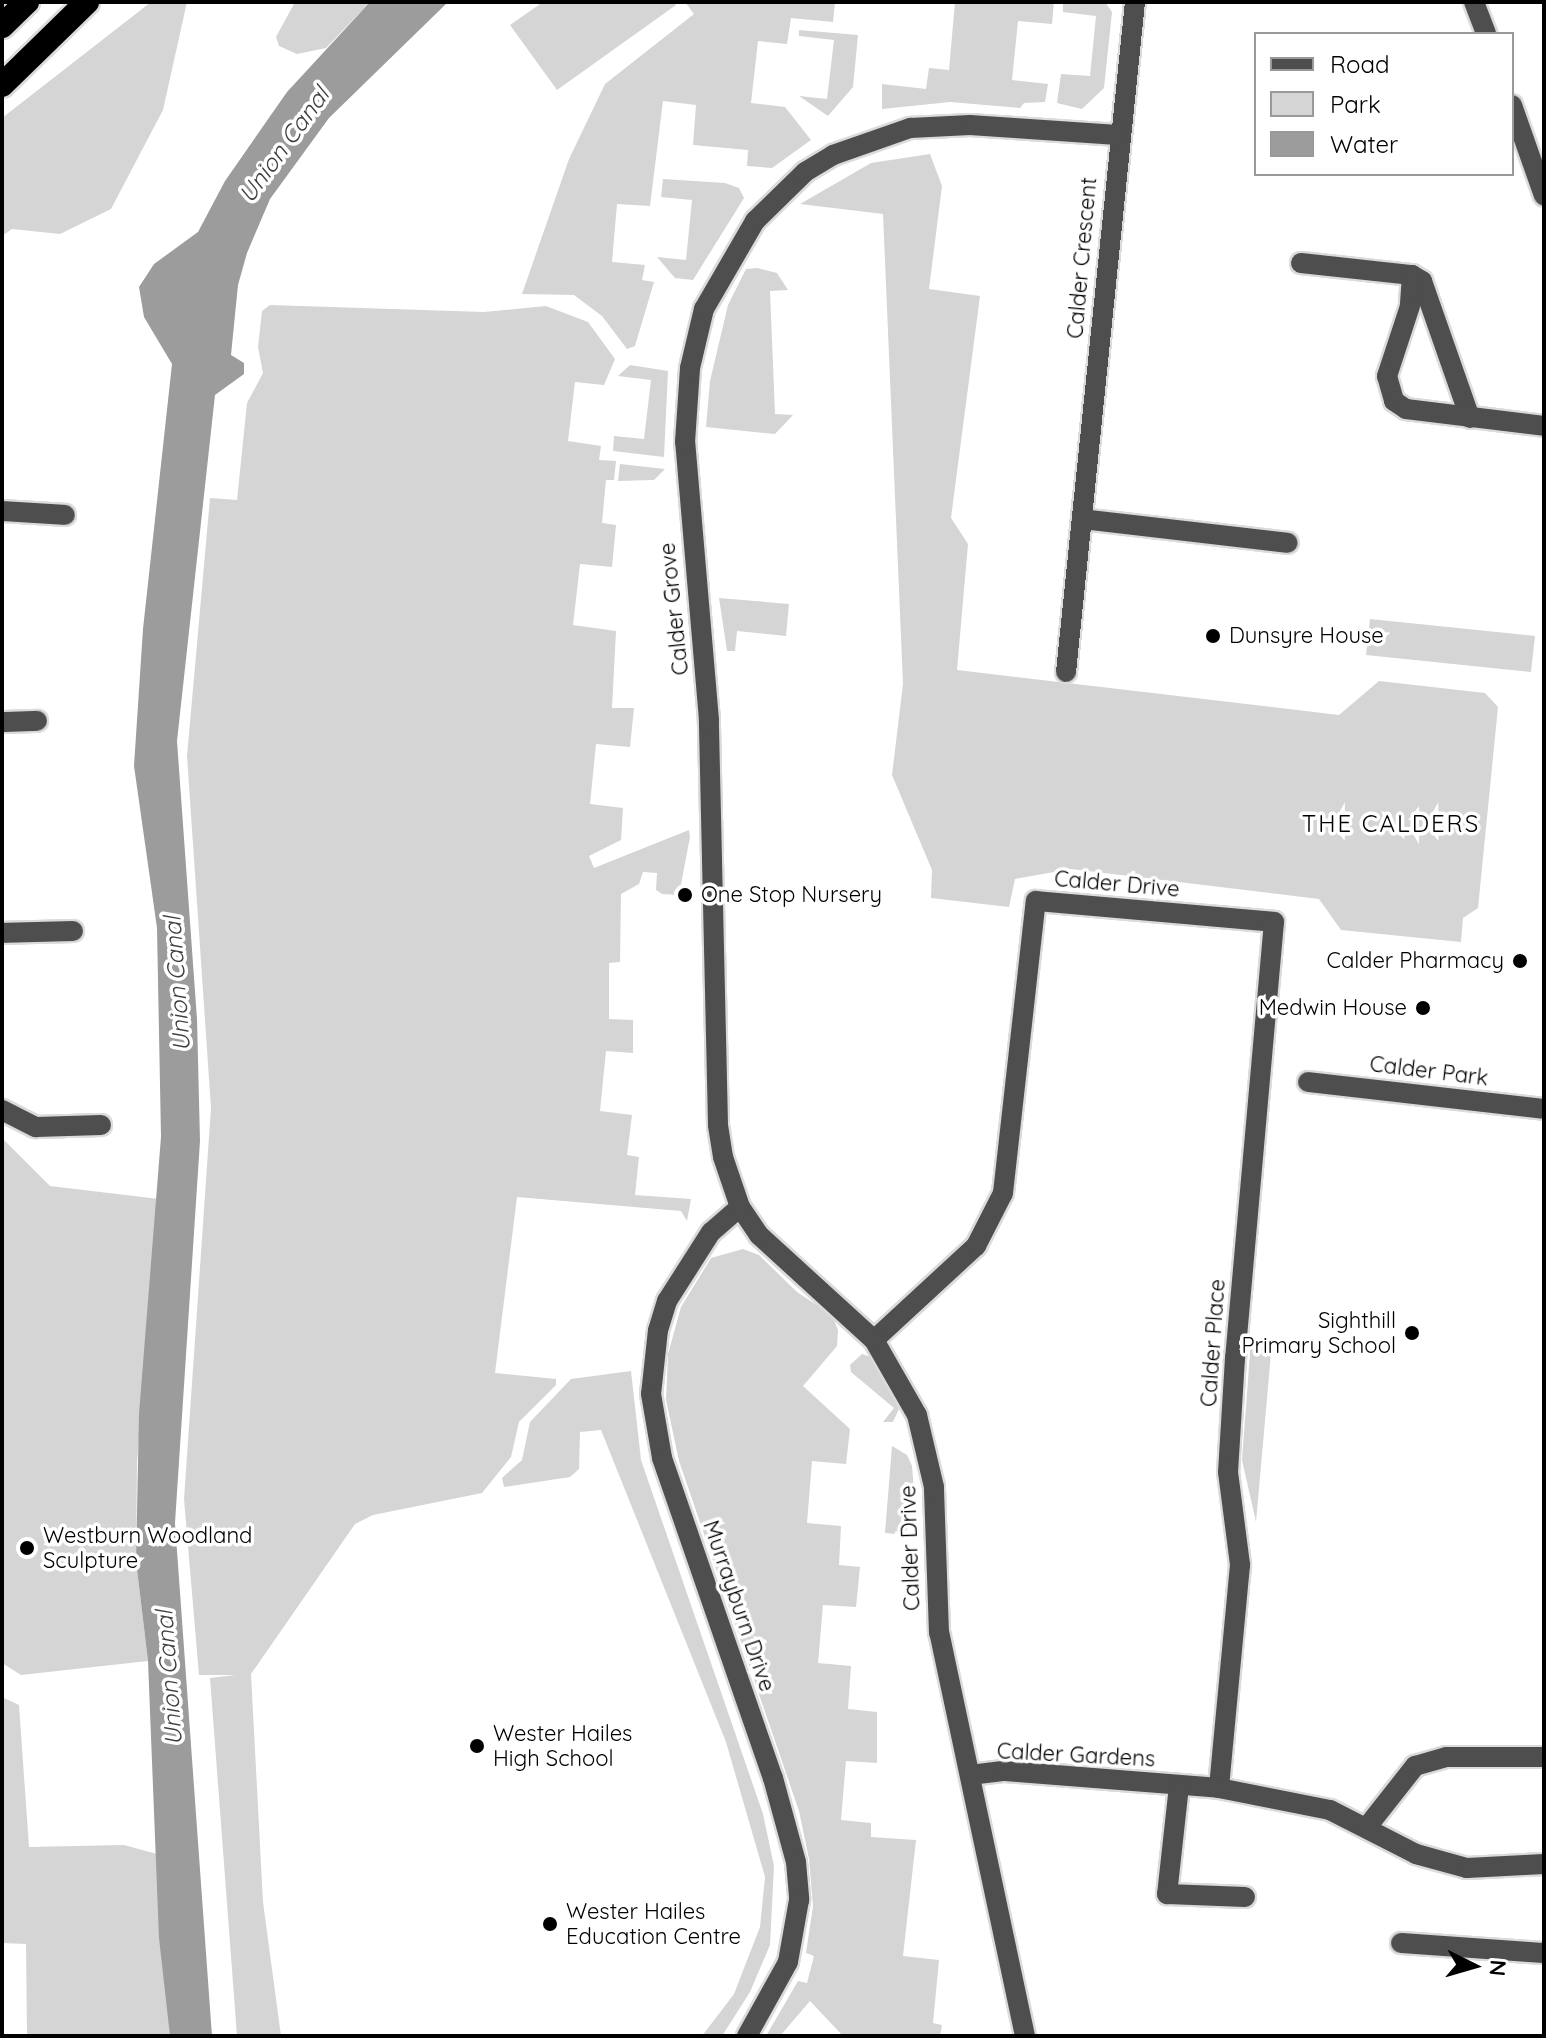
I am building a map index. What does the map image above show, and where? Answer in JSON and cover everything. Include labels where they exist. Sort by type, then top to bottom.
[{"type":"highway","points":[[2,26],[27,2]]},
{"type":"highway","points":[[2,85],[87,2]]},
{"type":"street","name":"Calder Crescent","points":[[1066,672],[1118,135],[1135,2]]},
{"type":"street","points":[[1474,2],[1485,32]]},
{"type":"street","points":[[1514,111],[1544,196]]},
{"type":"street","name":"Calder Grove","points":[[874,1340],[782,1261],[740,1207],[718,1124],[709,720],[685,465],[690,368],[704,309],[763,211],[787,186],[833,155],[882,134],[936,126],[1118,135]]},
{"type":"street","points":[[1301,263],[1412,275],[1429,295],[1470,418]]},
{"type":"street","points":[[1412,275],[1410,306],[1387,376],[1390,394],[1406,409],[1544,426]]},
{"type":"street","points":[[2,511],[65,515]]},
{"type":"street","points":[[1082,519],[1288,543]]},
{"type":"street","points":[[2,722],[37,721]]},
{"type":"street","name":"Calder Drive","points":[[1025,2036],[937,1620],[937,1521],[925,1439],[905,1389],[874,1340],[976,1246],[1003,1193],[1036,901],[1253,920]]},
{"type":"street","name":"Calder Place","points":[[1219,1788],[1240,1565],[1228,1472],[1235,1358],[1274,922],[1253,920]]},
{"type":"street","points":[[2,933],[73,931]]},
{"type":"street","name":"Calder Park","points":[[1308,1082],[1544,1109]]},
{"type":"street","points":[[2,1110],[36,1127],[65,1134],[101,1125]]},
{"type":"street","name":"Murrayburn Drive","points":[[740,1207],[711,1232],[667,1301],[658,1330],[651,1394],[665,1469],[773,1778],[796,1862],[799,1900],[788,1962],[747,2036]]},
{"type":"street","points":[[1367,1827],[1415,1766],[1447,1757],[1544,1757]]},
{"type":"street","name":"Calder Gardens","points":[[970,1775],[1005,1771],[1219,1788],[1330,1810],[1416,1854],[1467,1868],[1544,1864]]},
{"type":"street","name":"Calder Gardens","points":[[1179,1786],[1167,1894],[1245,1897]]},
{"type":"street","points":[[1401,1943],[1544,1953]]},
{"type":"green space","points":[[151,2],[187,2],[163,110],[111,209],[60,234],[12,229],[2,236],[2,118]]},
{"type":"green space","points":[[295,2],[370,2],[326,48],[297,54],[279,46],[276,37]]},
{"type":"green space","points":[[543,2],[674,2],[676,5],[557,90],[510,25]]},
{"type":"green space","points":[[685,2],[835,2],[833,22],[791,18],[787,44],[758,41],[751,103],[785,107],[811,140],[772,168],[747,166],[748,150],[693,145],[696,105],[663,101],[650,206],[617,204],[612,262],[645,265],[642,280],[654,282],[635,346],[627,349],[602,316],[574,295],[522,294],[569,159],[605,84],[694,14]]},
{"type":"green space","points":[[955,2],[1054,2],[1052,24],[1018,21],[1012,80],[1048,84],[1045,102],[1024,103],[1020,108],[950,102],[882,109],[882,84],[926,89],[929,68],[949,70]]},
{"type":"green space","points":[[1063,2],[1105,2],[1112,12],[1104,88],[1082,109],[1057,103],[1061,74],[1090,76],[1096,16],[1063,12]]},
{"type":"green space","points":[[799,30],[858,35],[853,87],[828,116],[799,96],[827,99],[834,40],[799,36]]},
{"type":"green space","points":[[930,154],[942,186],[929,289],[980,296],[951,518],[968,544],[957,670],[1339,715],[1379,681],[1485,693],[1498,707],[1478,908],[1463,918],[1461,942],[1341,930],[1319,899],[1071,869],[1015,879],[1009,907],[931,898],[932,870],[892,775],[903,684],[883,214],[800,204],[871,163]]},
{"type":"green space","points":[[663,179],[725,183],[739,188],[744,198],[693,280],[675,278],[657,257],[686,260],[692,200],[661,197]]},
{"type":"green space","points":[[746,269],[777,273],[788,290],[770,291],[775,414],[793,415],[775,434],[706,427],[710,381],[728,305]]},
{"type":"green space","points":[[270,305],[484,312],[546,306],[588,322],[615,359],[604,385],[575,382],[568,441],[601,446],[599,460],[616,461],[614,480],[606,480],[602,523],[616,525],[612,567],[580,564],[573,625],[616,631],[612,708],[634,708],[630,747],[596,744],[590,804],[623,808],[621,840],[589,856],[594,868],[689,830],[690,837],[679,895],[662,894],[656,890],[657,873],[643,872],[639,884],[621,894],[620,962],[609,963],[609,1019],[633,1020],[633,1053],[606,1051],[600,1111],[632,1115],[627,1155],[639,1157],[635,1195],[691,1199],[687,1221],[681,1211],[517,1197],[495,1373],[556,1379],[556,1385],[519,1422],[511,1457],[482,1493],[373,1515],[355,1524],[251,1674],[263,1902],[281,2036],[237,2036],[210,1678],[236,1675],[199,1675],[184,1499],[211,1108],[187,756],[210,498],[237,500],[247,403],[263,373],[258,347],[262,311]]},
{"type":"green space","points":[[630,365],[668,371],[664,457],[613,451],[614,436],[644,439],[651,380],[618,376]]},
{"type":"green space","points":[[620,464],[665,469],[654,480],[618,481]]},
{"type":"green space","points":[[719,598],[789,604],[786,636],[737,631],[735,651],[727,651]]},
{"type":"green space","points":[[1370,619],[1535,636],[1531,672],[1366,655]]},
{"type":"green space","points":[[2,1138],[50,1186],[159,1199],[137,1463],[136,1561],[148,1661],[21,1675],[2,1663]]},
{"type":"green space","points":[[743,1249],[759,1255],[797,1292],[832,1315],[838,1330],[837,1346],[803,1386],[850,1429],[846,1464],[812,1461],[807,1523],[841,1526],[839,1565],[860,1567],[856,1607],[823,1605],[818,1663],[851,1666],[848,1709],[877,1712],[877,1763],[846,1761],[841,1820],[871,1823],[871,1837],[916,1840],[903,1956],[939,1960],[933,2023],[942,2025],[940,2036],[843,2036],[810,2001],[780,2036],[766,2036],[798,1981],[807,1983],[814,1956],[806,1953],[813,1906],[809,1859],[799,1811],[679,1461],[666,1400],[668,1354],[681,1307],[711,1258]]},
{"type":"green space","points":[[1251,1340],[1272,1342],[1256,1522],[1242,1460]]},
{"type":"green space","points":[[862,1354],[871,1357],[899,1409],[893,1422],[883,1422],[894,1408],[851,1372],[850,1365]]},
{"type":"green space","points":[[631,1371],[641,1460],[763,1814],[774,1866],[770,1945],[750,1992],[722,2036],[702,2036],[734,1994],[760,1927],[765,1877],[726,1742],[601,1430],[580,1432],[579,1469],[570,1477],[504,1487],[502,1478],[522,1460],[530,1422],[571,1379]]},
{"type":"green space","points":[[892,1446],[907,1455],[912,1466],[916,1515],[906,1531],[896,1534],[885,1533]]},
{"type":"green space","points":[[2,1697],[19,1705],[29,1847],[124,1845],[157,1854],[170,2036],[27,2036],[26,1944],[2,1943]]},
{"type":"water","name":"Union Canal","points":[[370,2],[448,2],[329,118],[270,199],[247,253],[238,285],[231,355],[244,363],[244,374],[215,395],[177,741],[197,1019],[200,1141],[175,1523],[212,2036],[170,2036],[159,1938],[148,1661],[136,1561],[139,1414],[161,1137],[157,928],[134,766],[143,629],[172,364],[144,317],[139,287],[154,264],[198,232],[225,181],[287,92]]},
{"type":"place","name":"Dunsyre House","points":[[1213,636]]},
{"type":"place","name":"One Stop Nursery","points":[[685,895]]},
{"type":"place","name":"Calder Pharmacy","points":[[1520,961]]},
{"type":"place","name":"Medwin House","points":[[1423,1008]]},
{"type":"place","name":"Sighthill Primary School","points":[[1412,1333]]},
{"type":"place","name":"Westburn Woodland Sculpture","points":[[27,1548]]},
{"type":"place","name":"Wester Hailes High School","points":[[477,1746]]},
{"type":"place","name":"Wester Hailes Education Centre","points":[[550,1924]]},
{"type":"district","name":"THE CALDERS","points":[[1391,824]]}]
